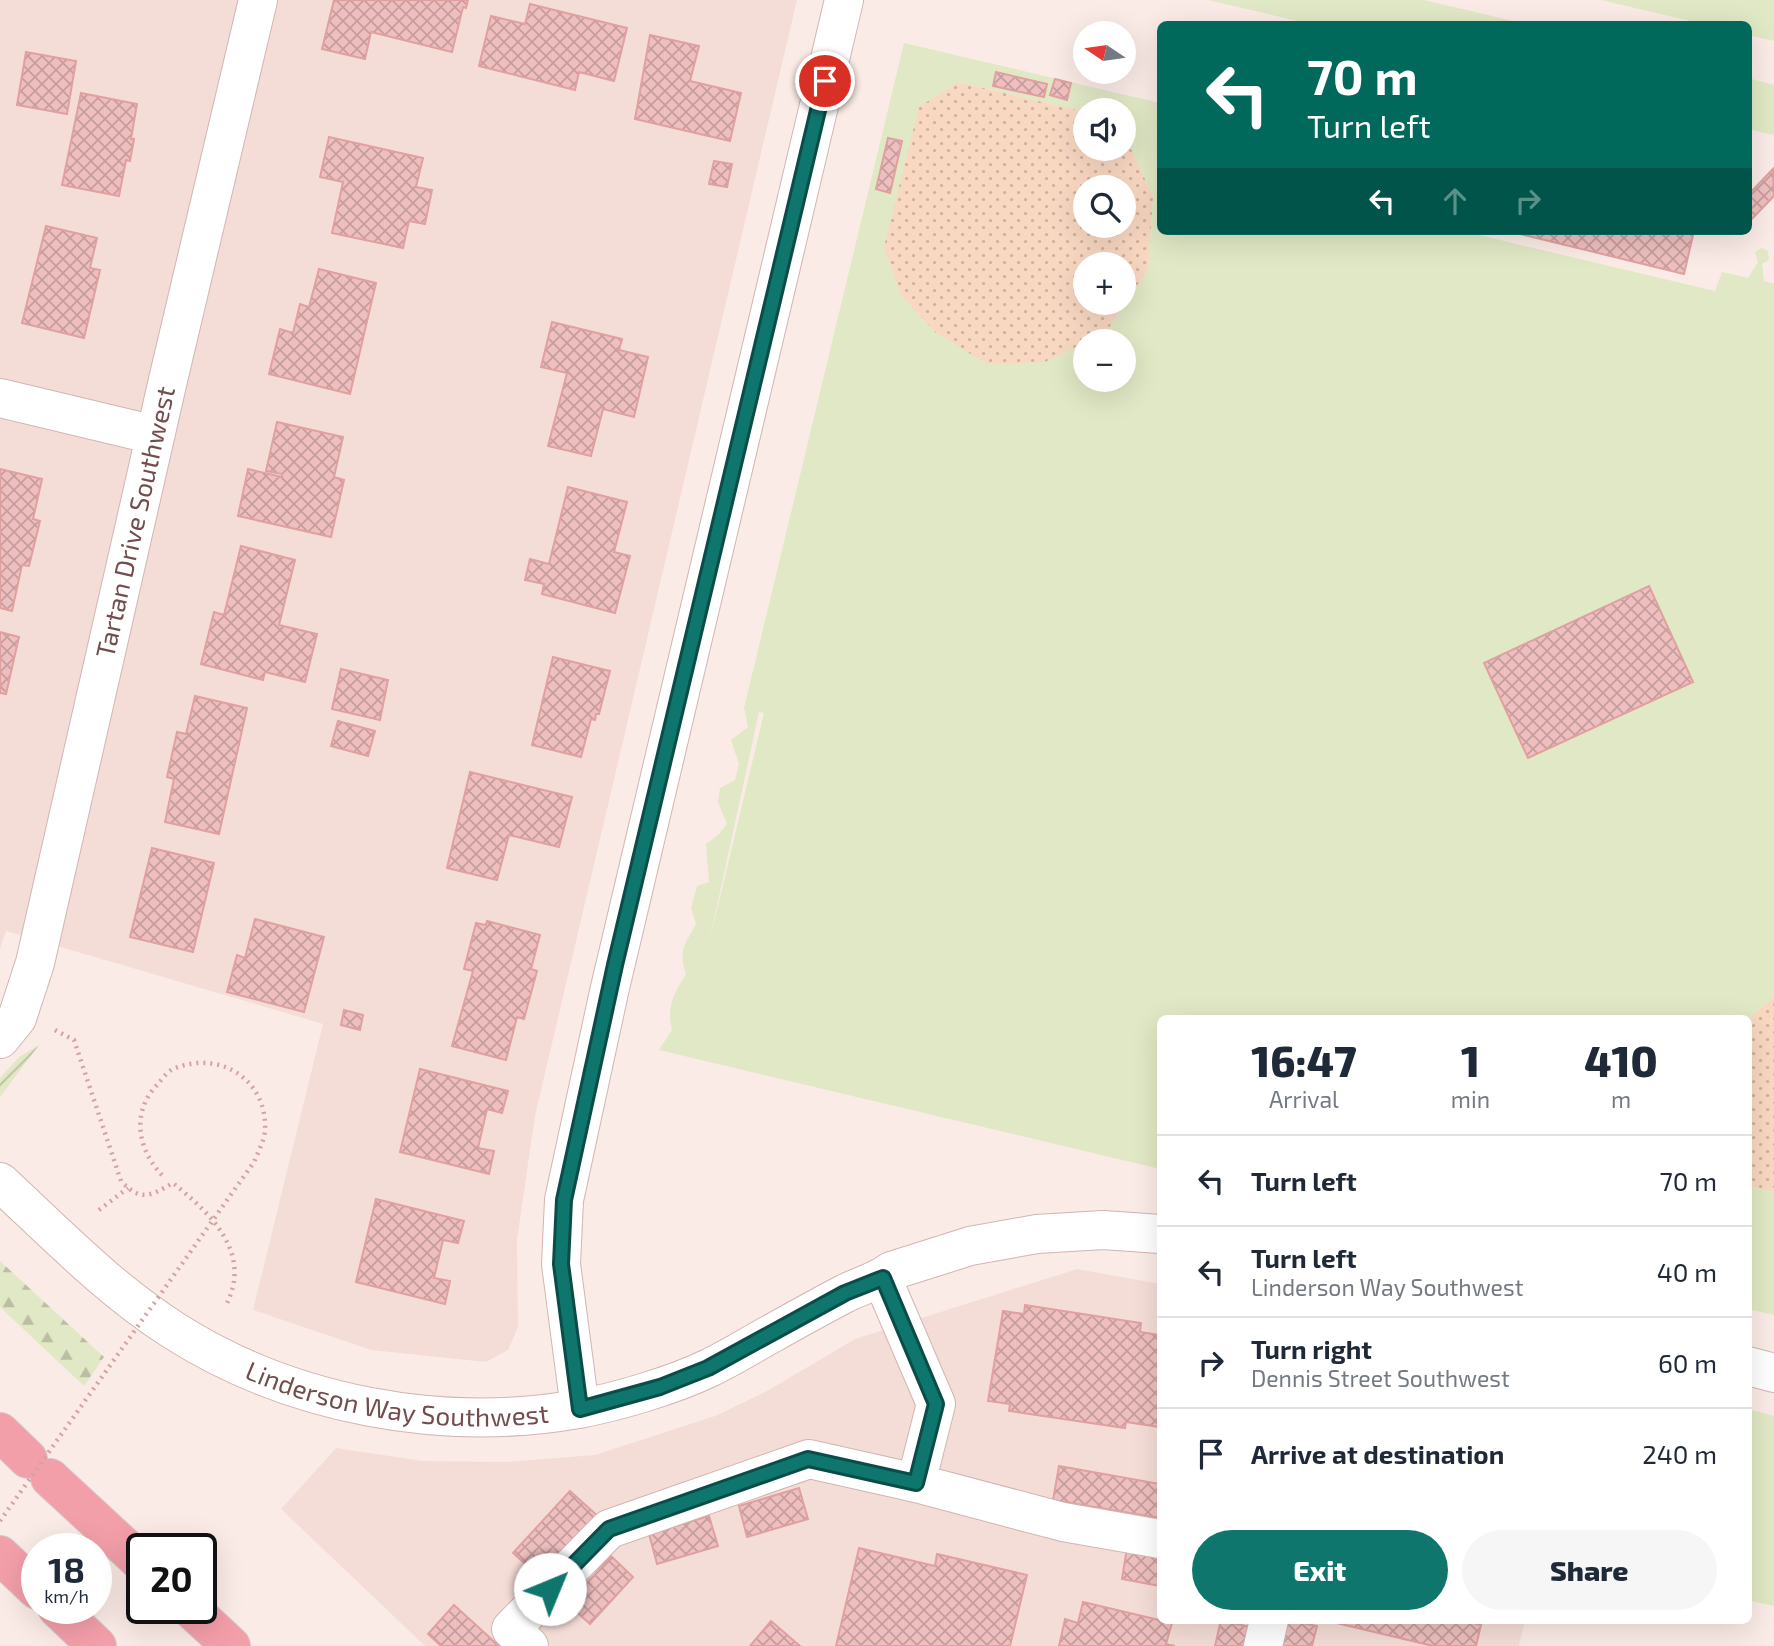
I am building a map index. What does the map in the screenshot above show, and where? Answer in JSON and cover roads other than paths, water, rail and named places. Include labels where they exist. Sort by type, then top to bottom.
[{"type":"highway","points":[[0,1432],[126,1548]]},
{"type":"highway","points":[[0,1555],[21,1575]]},
{"type":"highway","points":[[74,1624],[97,1646]]},
{"type":"highway","points":[[207,1624],[231,1646]]},
{"type":"street","name":"Tartan Drive Southwest","points":[[0,1039],[17,1018],[35,963],[155,435],[258,0]]},
{"type":"street","points":[[580,1409],[561,1264],[564,1200],[615,965],[844,0]]},
{"type":"street","points":[[0,398],[155,435]]},
{"type":"street","name":"Linderson Way Southwest","points":[[0,1182],[116,1287],[171,1329],[207,1350],[323,1396],[377,1408],[446,1416],[515,1416],[580,1409],[660,1387],[708,1368],[845,1293],[883,1278],[891,1271],[970,1247],[1037,1234],[1103,1230],[1157,1234]]},
{"type":"street","points":[[883,1278],[936,1404],[916,1483]]},
{"type":"street","points":[[1752,1367],[1774,1373]]},
{"type":"street","points":[[529,1646],[511,1629],[609,1529],[808,1459],[916,1483],[1063,1522],[1157,1538]]},
{"type":"street","points":[[1264,1646],[1268,1624]]}]
